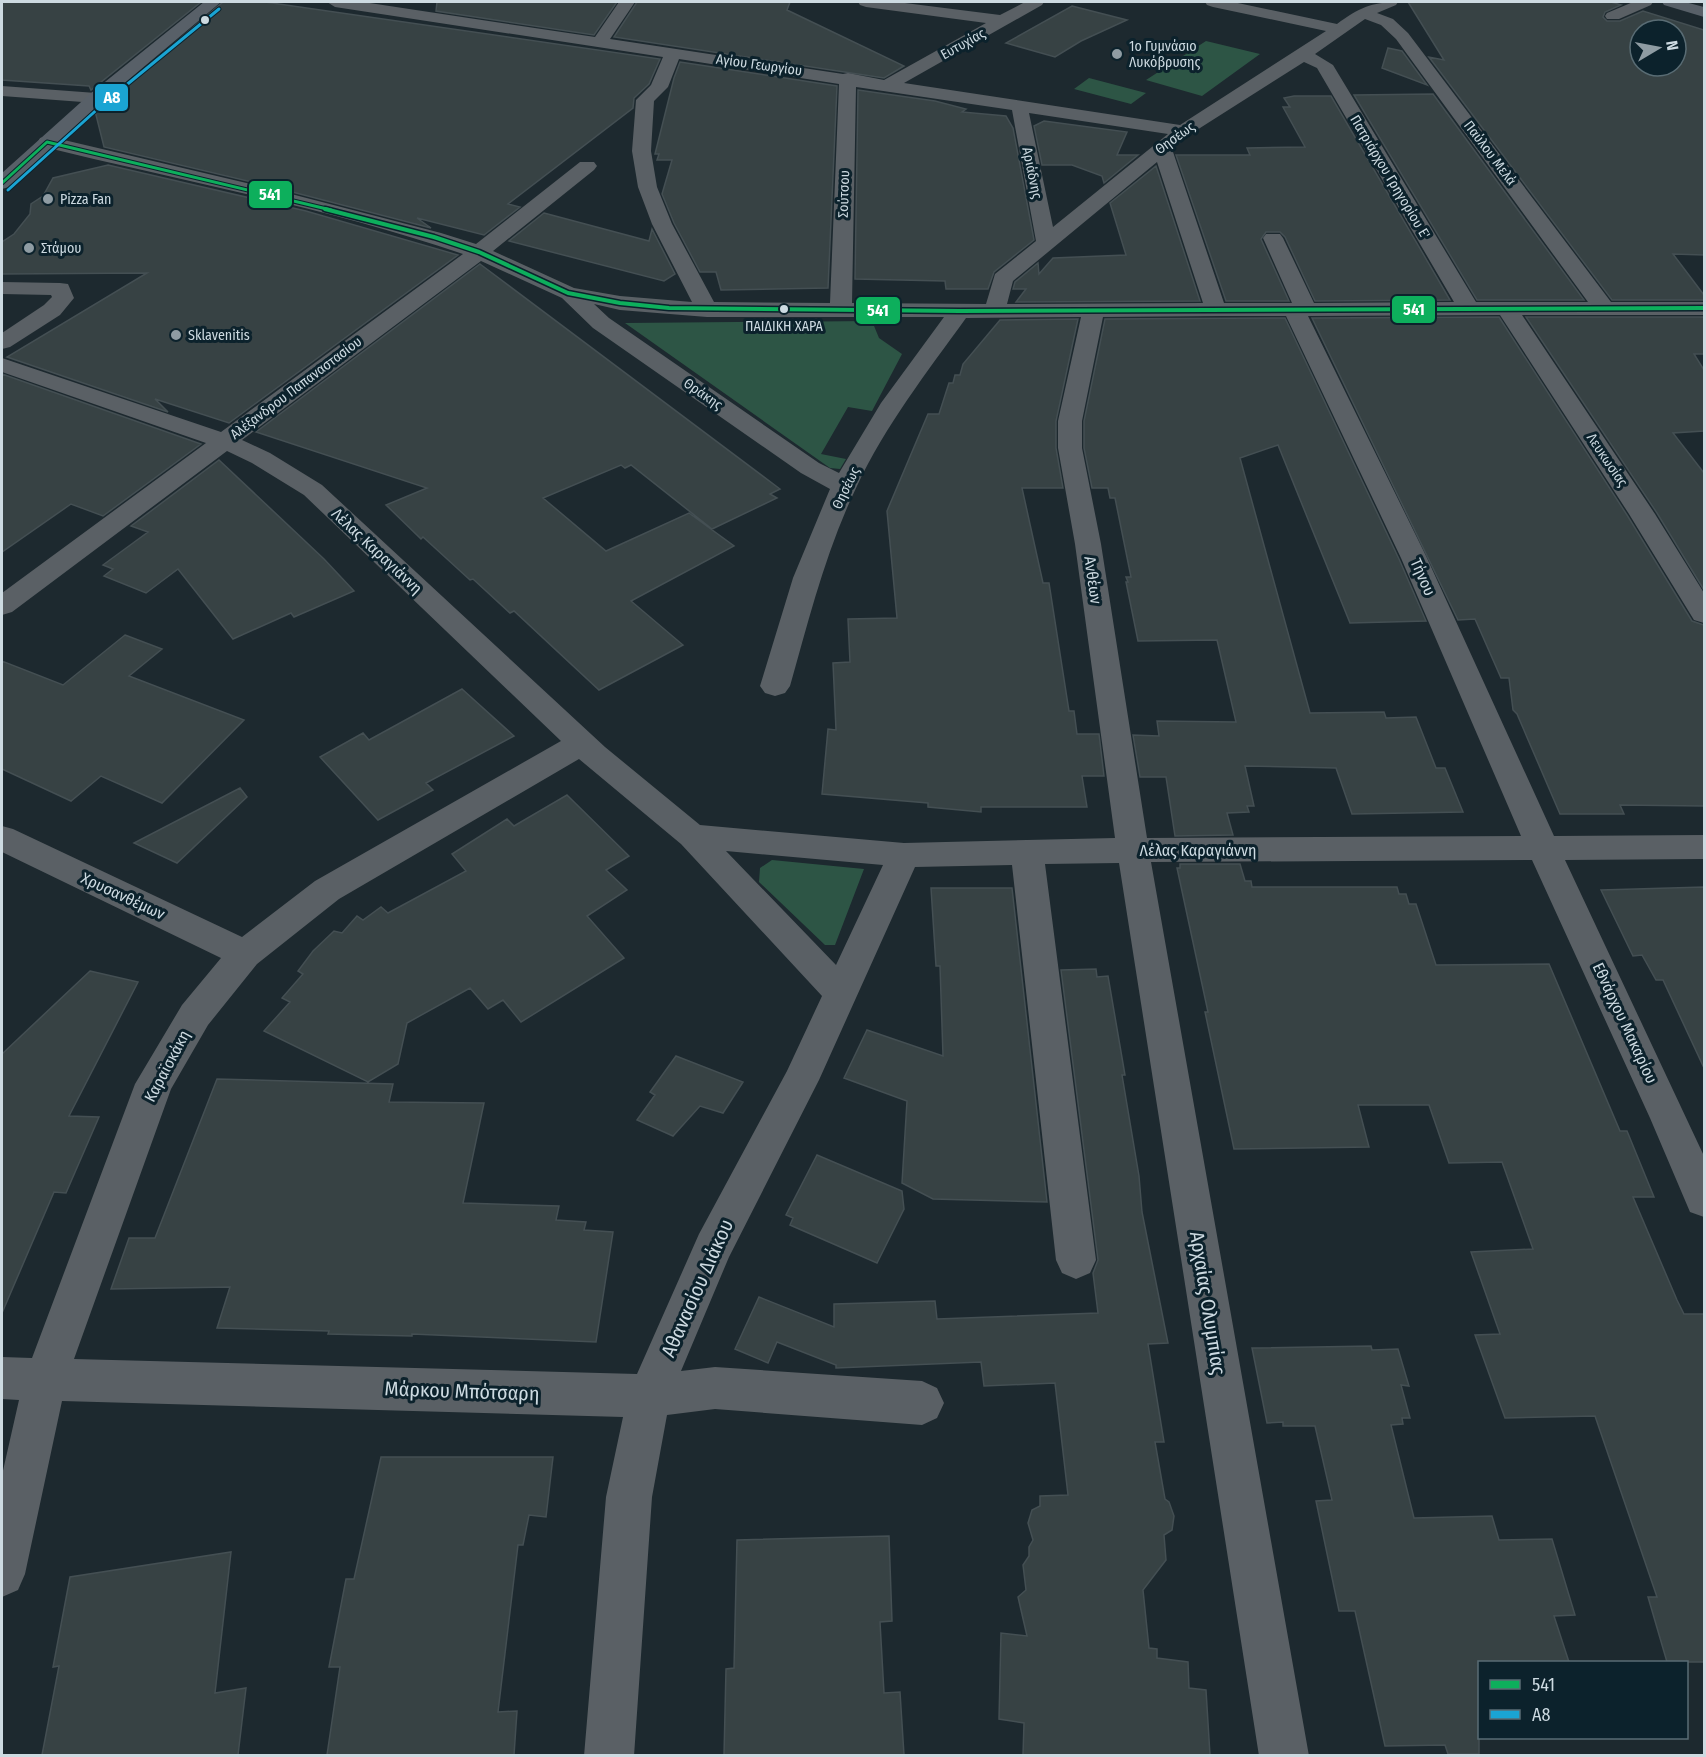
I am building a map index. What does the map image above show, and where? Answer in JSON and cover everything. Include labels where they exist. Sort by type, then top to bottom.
[{"type":"main road","points":[[2,183],[96,98],[213,2]]},
{"type":"main road","points":[[1682,3],[1704,12]]},
{"type":"street","name":"Αγίου Γεωργίου","points":[[336,2],[1183,130]]},
{"type":"street","points":[[600,41],[627,2]]},
{"type":"street","points":[[866,2],[1005,21]]},
{"type":"street","name":"Ευτυχίας","points":[[888,85],[1036,2]]},
{"type":"street","points":[[1213,2],[1340,29]]},
{"type":"street","name":"Θησέως","points":[[995,310],[1003,279],[1046,241],[1183,130],[1303,55],[1363,13],[1390,2]]},
{"type":"street","points":[[1613,16],[1645,2]]},
{"type":"street","name":"Παύλου Μελά","points":[[1363,13],[1387,22],[1402,36],[1604,308]]},
{"type":"street","points":[[674,53],[659,87],[645,100],[643,168],[653,207],[681,262],[699,289],[707,310]]},
{"type":"street","name":"Πατριάρχου Γρηγορίου Ε'","points":[[1303,55],[1323,65],[1468,308]]},
{"type":"street","name":"Σούτσου","points":[[841,311],[848,78]]},
{"type":"street","points":[[2,91],[96,98]]},
{"type":"street","name":"Αριάδνης","points":[[1021,105],[1020,116],[1046,241]]},
{"type":"street","points":[[47,142],[265,193],[434,237],[479,252],[568,293],[620,303],[707,310],[841,311],[1704,308]]},
{"type":"street","points":[[1162,147],[1216,311]]},
{"type":"street","name":"Αλέξανδρου Παπαναστασίου","points":[[2,606],[479,252],[587,166]]},
{"type":"street","name":"Τήνου","points":[[1273,238],[1300,310],[1414,558],[1543,848]]},
{"type":"street","points":[[2,288],[60,289],[63,298],[52,310],[2,342]]},
{"type":"street","name":"Θράκης","points":[[568,293],[601,323],[810,468],[844,486]]},
{"type":"street","name":"Λευκωσίας","points":[[1506,308],[1642,514],[1704,614]]},
{"type":"street","name":"Ανθέων","points":[[1093,310],[1070,421],[1070,448],[1088,544],[1133,850]]},
{"type":"street","name":"Θησέως","points":[[775,686],[807,578],[844,486],[893,403],[960,311]]},
{"type":"street","name":"Λέλας Καραγιάννη","points":[[2,365],[225,441],[261,458],[313,490],[582,742],[692,836],[840,992]]},
{"type":"street","name":"Καραϊσκάκη","points":[[2,1574],[45,1379],[154,1084],[195,1015],[245,954],[327,890],[582,742]]},
{"type":"street","name":"Λέλας Καραγιάννη","points":[[692,836],[904,855],[1133,850],[1704,847]]},
{"type":"street","name":"Χρυσανθέμων","points":[[2,838],[245,954]]},
{"type":"street","name":"Εθνάρχου Μακαρίου","points":[[1543,848],[1669,1118],[1704,1199]]},
{"type":"street","name":"Αρχαίας Ολυμπίας","points":[[1133,850],[1284,1755]]},
{"type":"street","points":[[1027,852],[1076,1260]]},
{"type":"street","name":"Αθανασίου Διάκου","points":[[609,1755],[629,1497],[649,1396],[713,1247],[801,1080],[904,855]]},
{"type":"street","name":"Μάρκου Μπότσαρη","points":[[2,1378],[649,1396],[715,1388],[922,1403]]},
{"type":"green space","points":[[1206,41],[1260,54],[1202,96],[1146,80]]},
{"type":"green space","points":[[1089,78],[1146,93],[1131,104],[1074,89]]},
{"type":"green space","points":[[872,321],[879,338],[902,354],[872,411],[848,407],[821,454],[846,459],[840,469],[830,468],[625,323]]},
{"type":"green space","points":[[772,860],[864,869],[835,945],[825,945],[759,882],[760,868]]},
{"type":"building","points":[[2,2],[201,2],[91,90],[89,86],[2,80]]},
{"type":"building","points":[[223,2],[265,2],[660,59],[649,84],[634,98],[633,108],[508,204],[520,207],[484,235],[417,218],[431,228],[273,187],[104,147],[95,111]]},
{"type":"building","points":[[437,2],[617,2],[594,35],[436,11]]},
{"type":"building","points":[[637,2],[790,2],[787,10],[904,66],[884,78],[614,37]]},
{"type":"building","points":[[1408,2],[1611,2],[1621,5],[1605,12],[1603,17],[1607,21],[1620,21],[1643,11],[1665,18],[1628,18],[1628,78],[1688,78],[1688,25],[1704,30],[1704,255],[1673,254],[1704,295],[1704,300],[1612,300],[1429,57],[1444,60]]},
{"type":"building","points":[[1072,6],[1127,20],[1081,41],[1055,57],[1006,43]]},
{"type":"building","points":[[1388,48],[1402,51],[1427,85],[1382,68]]},
{"type":"building","points":[[680,62],[837,86],[828,288],[721,290],[716,272],[700,272],[674,223],[662,194],[672,160],[657,160],[659,154],[655,154]]},
{"type":"building","points":[[858,90],[935,101],[966,109],[962,112],[1006,116],[1013,128],[1034,240],[994,272],[988,289],[946,289],[945,281],[855,279]]},
{"type":"building","points":[[1433,94],[1584,300],[1477,300],[1354,95]]},
{"type":"building","points":[[1331,96],[1450,300],[1315,301],[1285,237],[1280,232],[1266,232],[1261,239],[1289,301],[1226,301],[1176,155],[1250,155],[1247,148],[1305,147],[1283,107],[1290,107],[1284,98]]},
{"type":"building","points":[[1044,121],[1127,132],[1117,155],[1138,155],[1104,183],[1102,176],[1072,165],[1042,165],[1034,126]]},
{"type":"building","points":[[108,165],[306,211],[458,255],[229,423],[155,399],[168,412],[7,357],[147,273],[2,274],[2,242],[14,234],[30,214],[31,204],[43,196],[53,178]]},
{"type":"building","points":[[1156,166],[1200,301],[1016,302],[1026,289],[1013,289],[1015,282],[1038,263],[1039,274],[1053,258],[1126,255],[1110,203]]},
{"type":"building","points":[[544,213],[649,241],[652,229],[675,274],[664,281],[509,241]]},
{"type":"building","points":[[480,264],[780,489],[770,494],[777,498],[712,529],[631,465],[625,468],[621,465],[543,498],[606,551],[689,513],[734,546],[631,601],[683,645],[599,690],[514,611],[510,613],[473,579],[470,580],[423,537],[421,539],[386,505],[427,488],[256,432]]},
{"type":"building","points":[[1499,317],[1627,515],[1692,621],[1704,625],[1704,806],[1620,805],[1624,814],[1560,814],[1517,714],[1513,710],[1509,678],[1501,678],[1475,619],[1458,620],[1312,318]]},
{"type":"building","points":[[1526,317],[1704,317],[1704,354],[1694,354],[1704,370],[1704,431],[1673,433],[1704,473],[1704,590],[1657,513]]},
{"type":"building","points":[[1285,318],[1426,621],[1350,623],[1278,445],[1240,458],[1310,713],[1384,712],[1386,718],[1416,717],[1436,768],[1445,768],[1463,812],[1352,814],[1336,768],[1245,766],[1254,806],[1247,806],[1249,812],[1227,813],[1233,835],[1175,836],[1166,777],[1140,777],[1133,735],[1159,736],[1157,721],[1236,722],[1217,640],[1138,641],[1126,582],[1128,582],[1126,577],[1131,577],[1115,498],[1110,498],[1108,488],[1092,488],[1084,448],[1084,421],[1105,319]]},
{"type":"building","points":[[1078,319],[1056,421],[1056,448],[1063,488],[1022,488],[1043,583],[1049,583],[1069,711],[1074,711],[1077,734],[1099,734],[1104,776],[1082,776],[1087,807],[981,807],[981,812],[928,807],[928,803],[822,794],[828,729],[836,730],[833,663],[850,662],[848,619],[897,618],[887,511],[928,414],[939,414],[949,383],[953,383],[955,375],[960,375],[963,364],[1000,320]]},
{"type":"building","points":[[2,374],[201,444],[103,516],[71,504],[2,552]]},
{"type":"building","points":[[219,460],[324,559],[354,591],[294,617],[291,613],[233,639],[178,569],[146,593],[104,576],[113,569],[103,565],[148,532],[131,526]]},
{"type":"building","points":[[125,635],[162,649],[129,676],[244,720],[162,803],[101,776],[71,801],[2,769],[2,661],[63,685]]},
{"type":"building","points":[[462,689],[514,736],[426,783],[433,790],[378,820],[320,757],[363,733],[369,740]]},
{"type":"building","points":[[240,788],[247,797],[177,863],[134,843]]},
{"type":"building","points":[[567,795],[629,856],[606,870],[627,890],[587,916],[624,958],[521,1022],[503,1000],[488,1009],[470,988],[407,1023],[398,1064],[368,1082],[264,1031],[290,1002],[282,998],[303,974],[298,971],[313,951],[334,931],[342,933],[357,916],[363,920],[381,907],[388,913],[466,871],[452,854],[507,819],[514,826]]},
{"type":"building","points":[[1180,864],[1240,864],[1245,881],[1251,881],[1252,887],[1397,887],[1399,894],[1406,894],[1409,904],[1416,904],[1436,965],[1549,964],[1620,1131],[1627,1131],[1654,1197],[1633,1197],[1677,1300],[1684,1314],[1704,1314],[1704,1662],[1667,1661],[1648,1597],[1657,1597],[1595,1416],[1505,1418],[1475,1335],[1500,1334],[1471,1252],[1533,1249],[1502,1162],[1449,1163],[1429,1105],[1358,1105],[1369,1147],[1234,1149],[1177,868],[1180,868]]},
{"type":"building","points":[[1704,887],[1704,1068],[1663,980],[1656,980],[1642,955],[1633,956],[1601,890]]},
{"type":"building","points":[[931,888],[1012,888],[1047,1202],[933,1199],[902,1183],[907,1101],[844,1078],[867,1030],[943,1056],[940,966],[936,966]]},
{"type":"building","points":[[1096,969],[1097,977],[1108,976],[1125,1075],[1122,1075],[1139,1176],[1142,1212],[1168,1343],[1148,1344],[1164,1442],[1155,1442],[1165,1499],[1169,1502],[1174,1516],[1172,1530],[1164,1535],[1166,1560],[1143,1590],[1149,1648],[1157,1649],[1157,1658],[1188,1662],[1189,1688],[1206,1690],[1210,1755],[1023,1755],[1024,1723],[999,1719],[1001,1633],[1027,1636],[1018,1597],[1026,1590],[1023,1565],[1029,1556],[1029,1547],[1033,1540],[1028,1523],[1032,1510],[1040,1506],[1040,1496],[1068,1495],[1055,1383],[984,1386],[981,1362],[836,1368],[836,1365],[777,1342],[768,1363],[735,1349],[759,1297],[834,1327],[834,1304],[935,1301],[937,1319],[1098,1313],[1093,1273],[1098,1260],[1061,970]]},
{"type":"building","points":[[90,971],[138,982],[69,1116],[99,1117],[66,1193],[54,1192],[2,1313],[2,1054]]},
{"type":"building","points":[[676,1056],[743,1082],[723,1113],[700,1106],[673,1136],[637,1120],[655,1095],[650,1092]]},
{"type":"building","points":[[217,1079],[393,1084],[389,1102],[484,1103],[463,1203],[559,1206],[556,1220],[586,1222],[584,1230],[613,1232],[596,1342],[412,1334],[412,1336],[328,1334],[329,1331],[217,1328],[230,1287],[111,1289],[129,1238],[155,1238]]},
{"type":"building","points":[[817,1155],[902,1191],[904,1209],[877,1263],[790,1225],[793,1218],[786,1215]]},
{"type":"building","points":[[1371,1346],[1372,1350],[1398,1349],[1409,1386],[1401,1385],[1410,1418],[1402,1418],[1403,1424],[1391,1425],[1414,1518],[1492,1516],[1499,1540],[1552,1539],[1575,1615],[1554,1616],[1569,1661],[1478,1661],[1479,1754],[1448,1754],[1445,1745],[1385,1746],[1355,1611],[1339,1611],[1316,1501],[1332,1500],[1315,1426],[1283,1426],[1283,1422],[1267,1423],[1252,1348]]},
{"type":"building","points":[[381,1457],[553,1457],[546,1517],[529,1515],[523,1545],[518,1545],[498,1712],[517,1711],[514,1755],[327,1755],[340,1667],[329,1667],[346,1579],[354,1579]]},
{"type":"building","points":[[889,1536],[892,1621],[880,1622],[884,1693],[900,1692],[904,1755],[724,1755],[726,1669],[734,1668],[737,1540]]},
{"type":"building","points":[[231,1552],[215,1693],[246,1688],[238,1755],[42,1755],[59,1666],[53,1667],[70,1577]]},
{"type":"transit line","name":"A8","points":[[8,190],[102,105],[219,9]]},
{"type":"transit line","name":"541","points":[[2,183],[47,142],[265,193],[434,237],[479,252],[568,293],[620,303],[669,308],[960,311],[1704,308]]},
{"type":"place","name":"1ο Γυμνάσιο Λυκόβρυσης","points":[[1117,54]]},
{"type":"place","name":"Pizza Fan","points":[[48,199]]},
{"type":"place","name":"Στάμου","points":[[29,248]]},
{"type":"place","name":"ΠΑΙΔΙΚΗ ΧΑΡΑ","points":[[784,309]]},
{"type":"place","name":"Sklavenitis","points":[[176,335]]}]
